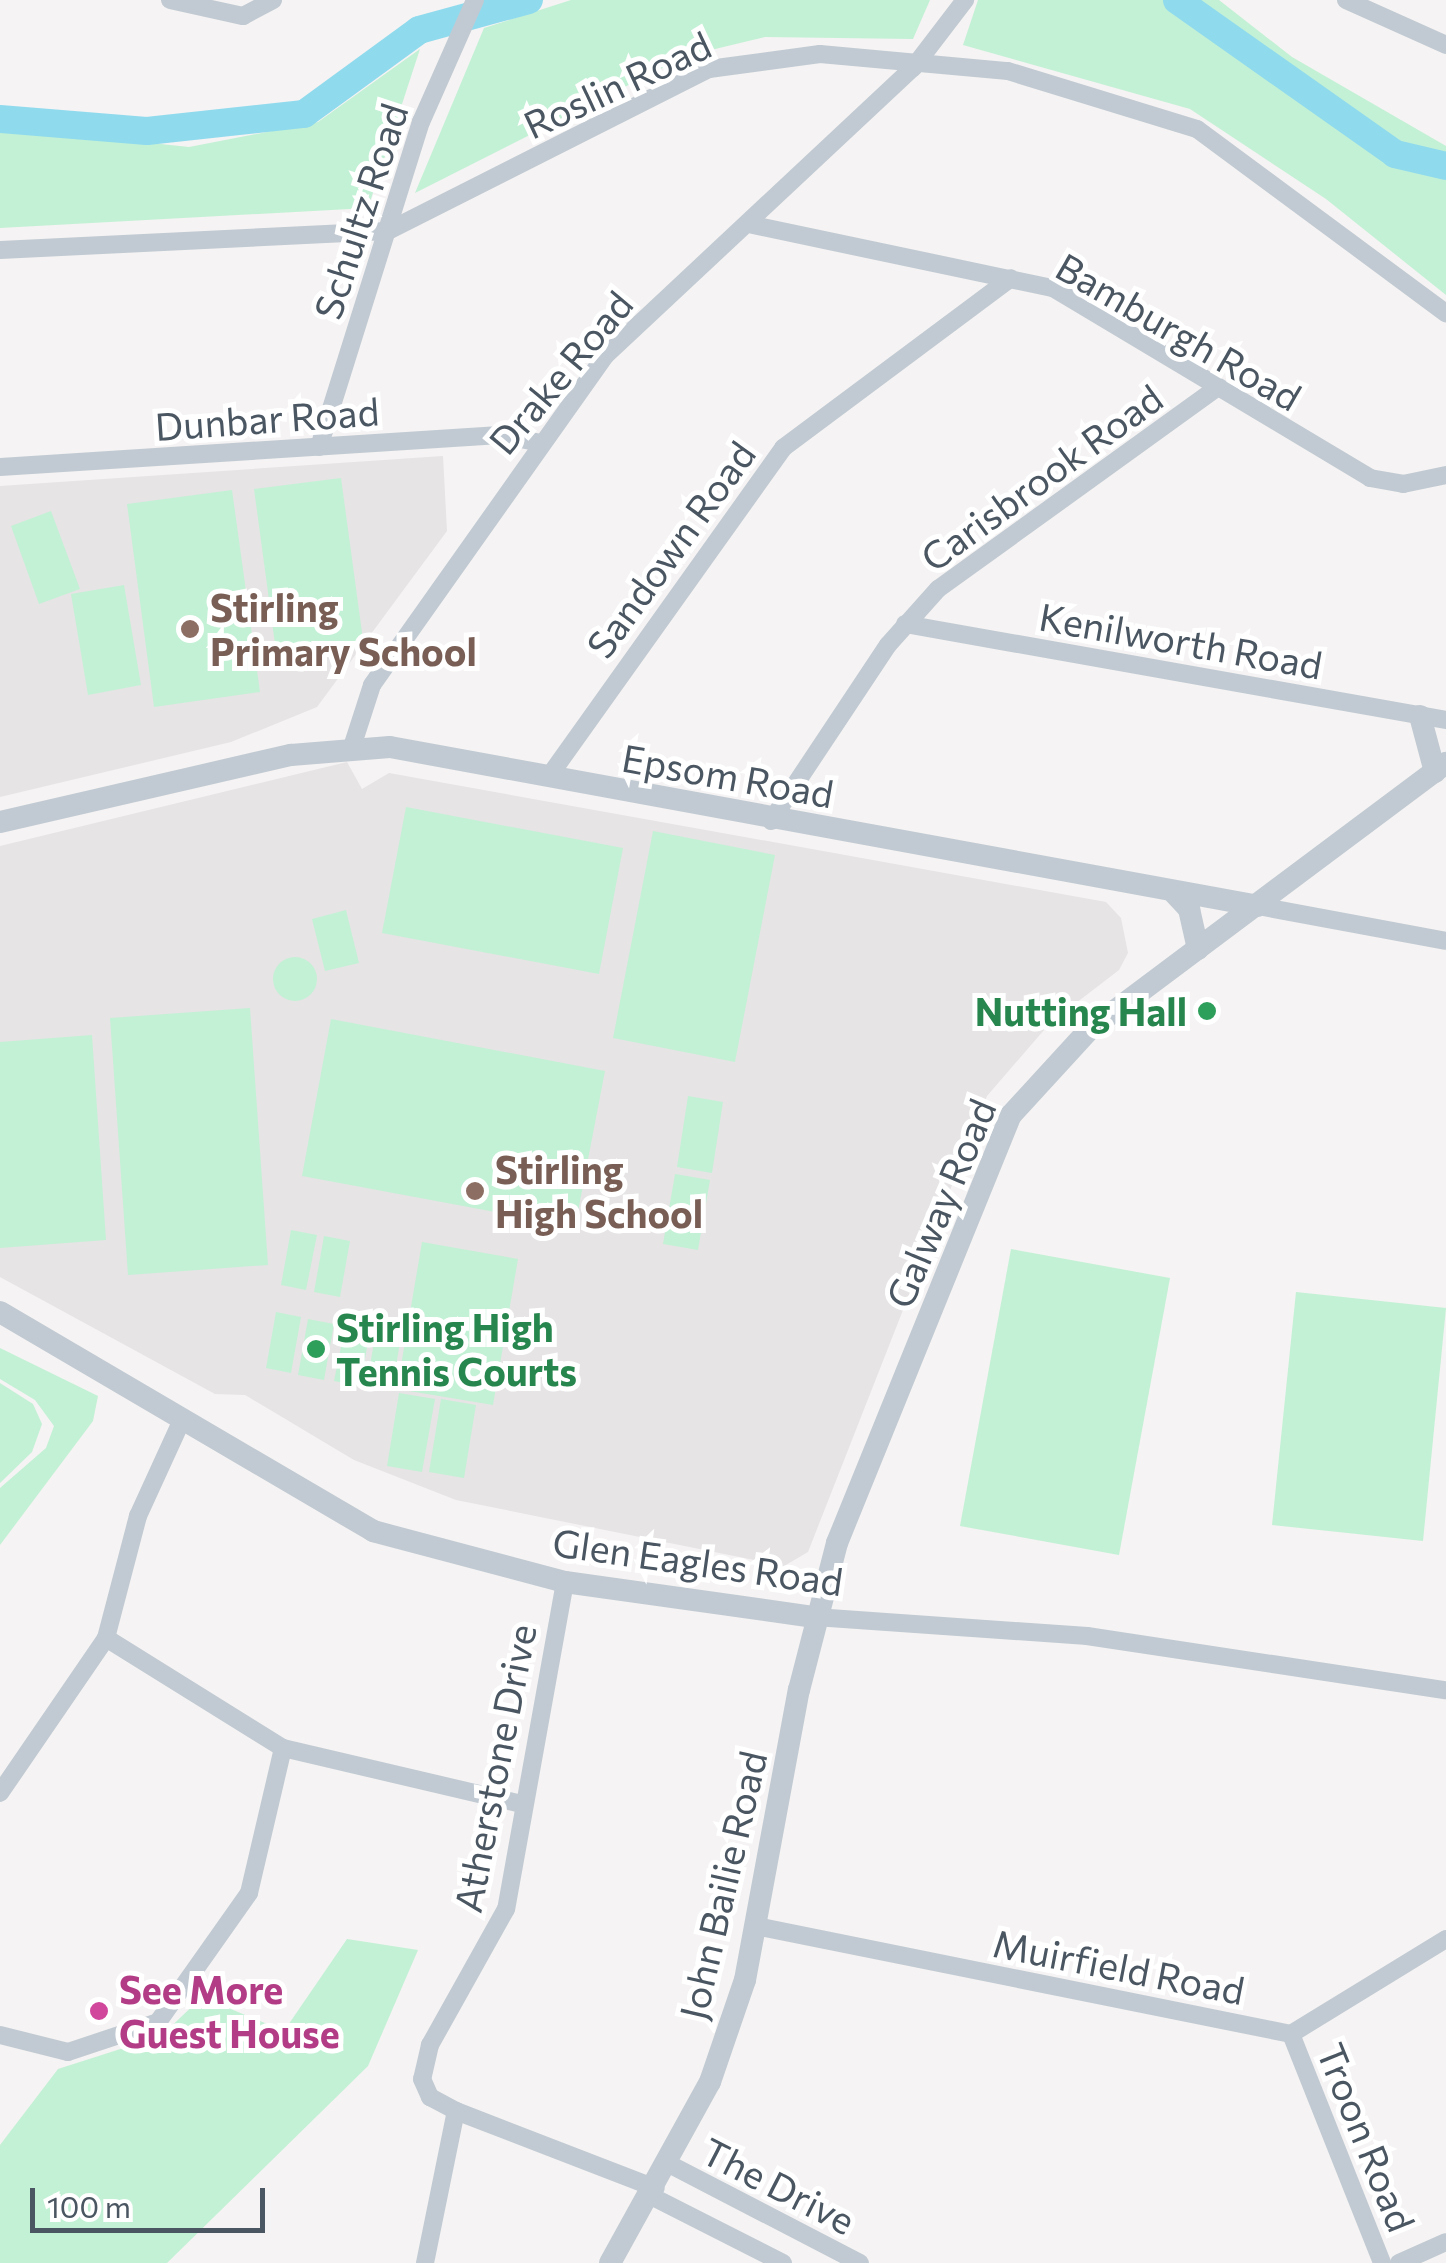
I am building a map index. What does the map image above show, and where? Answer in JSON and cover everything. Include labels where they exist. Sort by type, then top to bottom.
[{"type":"street","points":[[170,0],[243,16],[274,0]]},
{"type":"street","name":"Schultz Road","points":[[320,446],[448,54],[474,0]]},
{"type":"street","name":"Drake Road","points":[[352,748],[372,685],[537,442],[620,340],[753,225],[913,68],[964,0]]},
{"type":"street","points":[[1346,0],[1446,44]]},
{"type":"street","name":"Roslin Road","points":[[0,250],[388,231],[709,69],[820,54],[913,68],[1008,71],[1197,129],[1446,312]]},
{"type":"street","name":"Bamburgh Road","points":[[753,225],[1054,288],[1370,478],[1403,484],[1446,474]]},
{"type":"street","name":"Sandown Road","points":[[550,775],[783,448],[1011,278]]},
{"type":"street","name":"Carisbrook Road","points":[[770,820],[905,624],[962,569],[1217,388]]},
{"type":"street","name":"Dunbar Road","points":[[0,466],[500,434],[537,442]]},
{"type":"street","name":"Kenilworth Road","points":[[905,624],[1446,720]]},
{"type":"street","points":[[1420,716],[1440,768]]},
{"type":"street","name":"Epsom Road","points":[[0,822],[352,748],[550,775],[770,820],[1446,941]]},
{"type":"street","name":"Galway Road","points":[[815,1617],[1011,1115],[1059,1056],[1440,768]]},
{"type":"street","points":[[1176,894],[1189,909],[1198,950]]},
{"type":"street","name":"Glen Eagles Road","points":[[0,1312],[181,1422],[374,1531],[565,1582],[815,1617],[1087,1636],[1446,1690]]},
{"type":"street","points":[[0,1793],[106,1638],[138,1516],[181,1422]]},
{"type":"street","name":"Atherstone Drive","points":[[456,2111],[430,2096],[422,2063],[500,1923],[565,1582]]},
{"type":"street","name":"John Bailie Road","points":[[610,2263],[654,2192],[710,2082],[756,1926],[815,1617]]},
{"type":"street","points":[[106,1638],[283,1748],[521,1804]]},
{"type":"street","points":[[0,2035],[68,2052],[158,2022],[249,1893],[283,1748]]},
{"type":"street","name":"Muirfield Road","points":[[756,1926],[1291,2034],[1446,1939]]},
{"type":"street","name":"Troon Road","points":[[1291,2034],[1382,2263]]},
{"type":"street","points":[[425,2263],[456,2111]]},
{"type":"street","name":"The Drive","points":[[456,2111],[654,2192],[783,2263]]},
{"type":"street","name":"The Drive","points":[[669,2164],[860,2263]]},
{"type":"street","points":[[1398,2263],[1446,2242]]},
{"type":"shaded area","name":"Stirling Primary School","points":[[443,456],[447,531],[317,707],[231,742],[0,797],[0,486]]},
{"type":"shaded area","name":"Stirling High School","points":[[347,762],[362,789],[389,773],[1106,902],[1121,918],[1128,953],[1119,970],[1050,1023],[987,1096],[808,1552],[784,1566],[456,1500],[354,1460],[245,1395],[215,1394],[0,1277],[0,846]]},
{"type":"green space","points":[[571,0],[930,0],[913,39],[765,37],[686,56],[415,193],[484,28]]},
{"type":"green space","points":[[978,0],[1219,0],[1292,57],[1446,146],[1446,295],[1326,199],[1190,109],[963,45]]},
{"type":"green space","points":[[420,49],[368,208],[0,228],[0,127],[189,147],[318,122]]},
{"type":"green space","points":[[341,478],[364,647],[277,659],[254,489]]},
{"type":"green space","points":[[232,490],[260,692],[154,707],[127,504]]},
{"type":"green space","points":[[51,511],[80,589],[39,604],[11,526]]},
{"type":"green space","points":[[124,585],[141,685],[88,695],[71,594]]},
{"type":"green space","points":[[406,807],[623,848],[599,974],[382,933]]},
{"type":"green space","points":[[653,831],[775,855],[735,1062],[613,1038]]},
{"type":"green space","points":[[346,910],[359,963],[325,971],[312,919]]},
{"type":"green space","points":[[295,957],[310,964],[317,979],[310,994],[295,1001],[280,994],[273,979],[280,964]]},
{"type":"green space","points":[[250,1008],[268,1265],[128,1275],[110,1018]]},
{"type":"green space","points":[[331,1019],[605,1071],[575,1227],[302,1176]]},
{"type":"green space","points":[[92,1035],[106,1240],[0,1248],[0,1042]]},
{"type":"green space","points":[[688,1096],[723,1102],[712,1173],[677,1167]]},
{"type":"green space","points":[[675,1174],[710,1180],[698,1250],[663,1244]]},
{"type":"green space","points":[[291,1230],[317,1235],[306,1290],[281,1285]]},
{"type":"green space","points":[[324,1236],[350,1241],[340,1297],[314,1292]]},
{"type":"green space","points":[[422,1242],[518,1259],[493,1405],[397,1389]]},
{"type":"green space","points":[[1011,1249],[1170,1278],[1119,1555],[960,1526]]},
{"type":"green space","points":[[1296,1292],[1446,1308],[1423,1541],[1272,1525]]},
{"type":"green space","points":[[276,1312],[301,1317],[291,1373],[266,1368]]},
{"type":"green space","name":"Stirling High Tennis Courts","points":[[308,1319],[334,1324],[324,1380],[298,1375]]},
{"type":"green space","points":[[345,1327],[370,1331],[360,1386],[334,1381]]},
{"type":"green space","points":[[376,1332],[401,1336],[392,1391],[366,1387]]},
{"type":"green space","points":[[0,1348],[98,1396],[93,1421],[0,1545],[0,1488],[46,1448],[54,1426],[35,1400],[0,1379]]},
{"type":"green space","points":[[0,1383],[33,1404],[42,1424],[32,1452],[0,1483]]},
{"type":"green space","points":[[399,1393],[435,1399],[422,1472],[387,1466]]},
{"type":"green space","points":[[441,1399],[476,1405],[464,1478],[429,1472]]},
{"type":"green space","points":[[347,1939],[418,1950],[368,2066],[167,2263],[0,2263],[0,2145],[58,2069],[161,2036],[202,1997],[284,2031]]},
{"type":"waterway","points":[[0,119],[147,131],[304,114],[419,30],[529,0]]},
{"type":"waterway","points":[[1177,0],[1395,154],[1446,166]]},
{"type":"place","name":"Stirling Primary School","points":[[190,629]]},
{"type":"place","name":"Nutting Hall","points":[[1207,1011]]},
{"type":"place","name":"Stirling High School","points":[[475,1191]]},
{"type":"place","name":"Stirling High Tennis Courts","points":[[316,1349]]},
{"type":"place","name":"See More Guest House","points":[[99,2011]]}]
